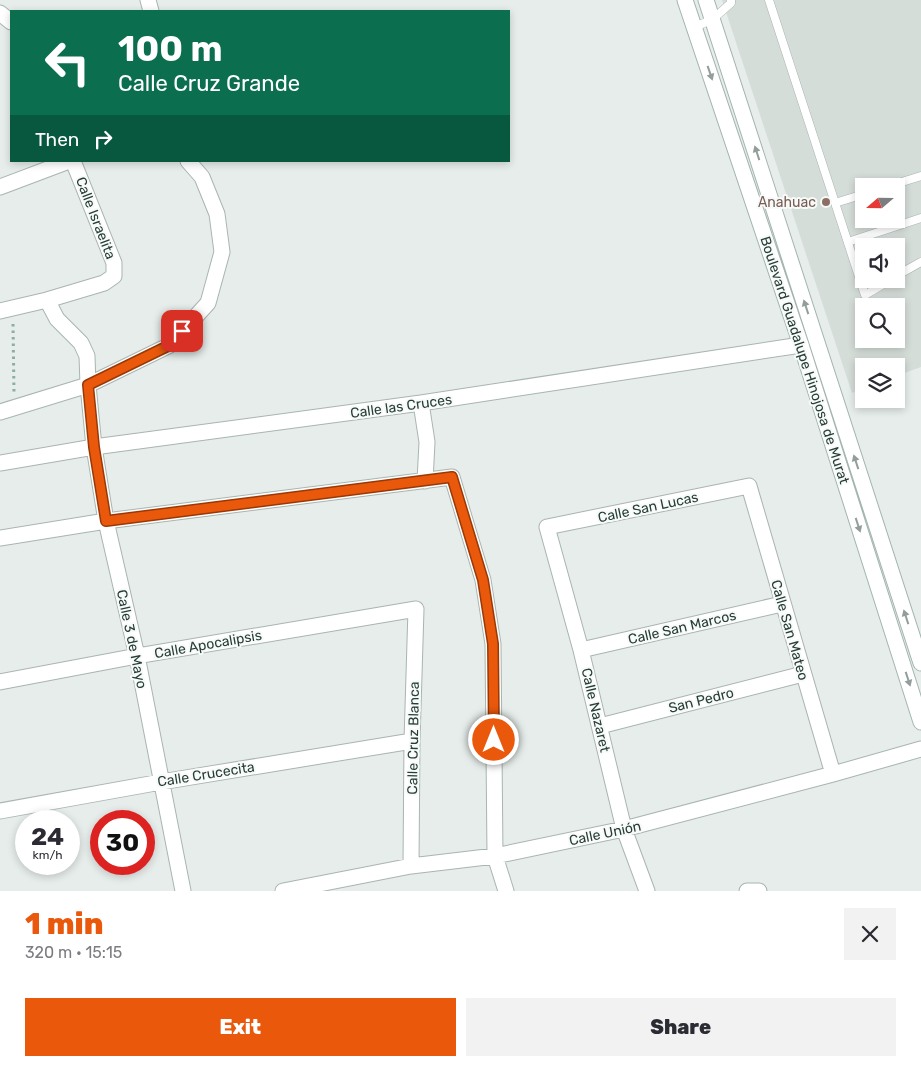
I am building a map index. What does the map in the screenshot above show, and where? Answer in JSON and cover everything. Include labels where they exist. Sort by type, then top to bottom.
[{"type":"street","name":"Boulevard Guadalupe Hinojosa de Murat","points":[[685,0],[801,345],[921,722]]},
{"type":"street","name":"Boulevard Guadalupe Hinojosa de Murat","points":[[706,0],[921,663]]},
{"type":"street","points":[[0,13],[10,21]]},
{"type":"street","points":[[0,187],[66,162]]},
{"type":"street","name":"Calle Israelita","points":[[6,309],[47,300],[104,282],[114,276],[114,263],[74,162]]},
{"type":"street","points":[[7,409],[88,385],[170,345],[208,303],[222,252],[217,214],[202,177],[189,162]]},
{"type":"street","name":"Calle 3 de Mayo","points":[[47,300],[57,320],[81,343],[87,356],[94,447],[106,521],[137,656],[183,891]]},
{"type":"street","name":"Calle las Cruces","points":[[0,463],[94,447],[421,403],[801,345]]},
{"type":"street","points":[[421,403],[427,442],[425,481]]},
{"type":"street","points":[[0,538],[106,521],[452,477],[483,580],[493,644],[495,856],[506,891]]},
{"type":"street","name":"Calle San Lucas","points":[[547,527],[749,486]]},
{"type":"street","name":"Calle San Mateo","points":[[749,486],[833,774]]},
{"type":"street","name":"Calle Nazaret","points":[[547,527],[581,650],[624,830],[647,891]]},
{"type":"street","name":"Calle San Marcos","points":[[581,650],[782,604]]},
{"type":"street","name":"Calle Apocalipsis","points":[[0,682],[137,656],[416,609]]},
{"type":"street","name":"Calle Cruz Blanca","points":[[411,866],[416,609]]},
{"type":"street","name":"San Pedro","points":[[600,726],[803,674]]},
{"type":"street","name":"Calle Crucecita","points":[[0,810],[412,741]]},
{"type":"street","name":"Calle Unión","points":[[283,891],[359,884],[411,866],[495,856],[624,830],[921,749]]},
{"type":"street","points":[[747,891],[758,891]]},
{"type":"lane","points":[[695,27],[713,19],[731,3],[731,0]]},
{"type":"lane","points":[[770,0],[855,264]]},
{"type":"lane","points":[[905,181],[921,176]]},
{"type":"lane","points":[[835,203],[855,197]]},
{"type":"lane","points":[[848,242],[921,218]]},
{"type":"lane","points":[[905,271],[921,262]]},
{"type":"lane","points":[[863,288],[865,295],[877,288]]},
{"type":"path","points":[[6,309],[7,409]]},
{"type":"shaded area","name":"Anahuac","points":[[722,0],[921,0],[921,367],[905,373],[905,358],[855,358],[855,392],[852,393]]},
{"type":"place","name":"Anahuac","points":[[826,202]]},
{"type":"route","points":[[182,331],[170,345],[88,385],[94,447],[106,521],[452,477],[483,580],[493,644],[494,740]]}]
